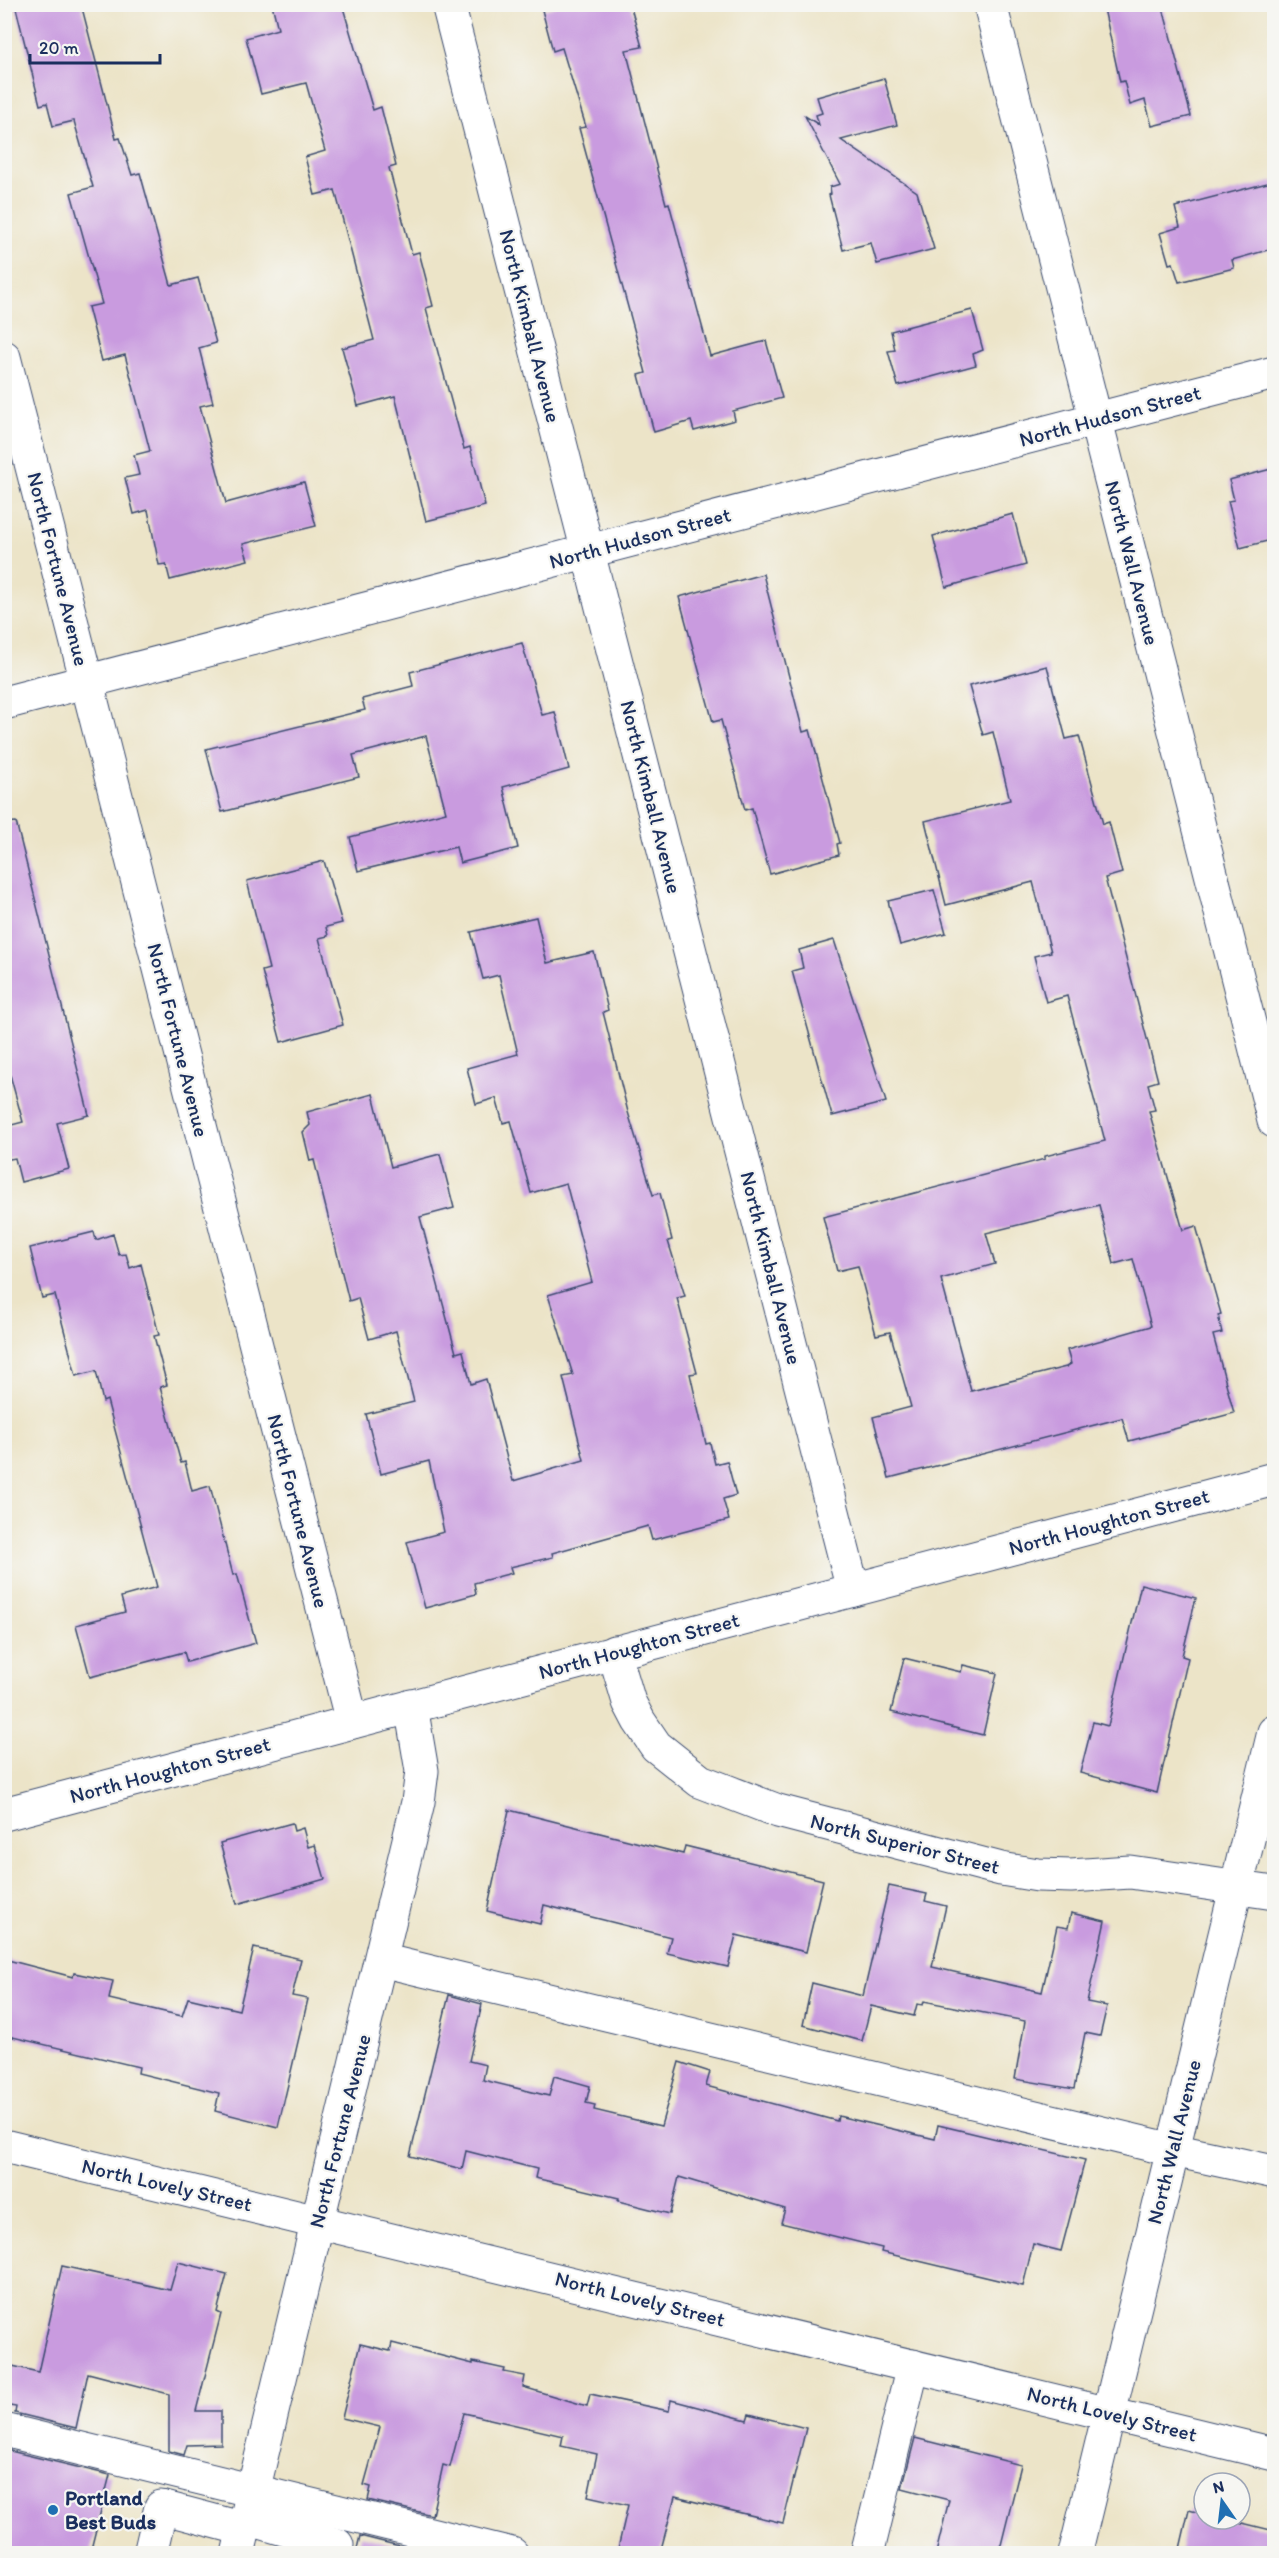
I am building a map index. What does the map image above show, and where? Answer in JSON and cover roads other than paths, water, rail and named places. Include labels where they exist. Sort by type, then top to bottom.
[{"type":"street","name":"North Kimball Avenue","points":[[448,4],[853,1590]]},
{"type":"street","name":"North Wall Avenue","points":[[990,4],[1275,1121]]},
{"type":"street","name":"North Fortune Avenue","points":[[4,357],[352,1722]]},
{"type":"street","name":"North Hudson Street","points":[[4,703],[1275,373]]},
{"type":"street","name":"North Houghton Street","points":[[4,1814],[1275,1479]]},
{"type":"street","name":"North Superior Street","points":[[614,1652],[629,1702],[656,1746],[700,1781],[753,1803],[1001,1869],[1038,1875],[1071,1876],[1130,1872],[1275,1893]]},
{"type":"street","name":"North Fortune Avenue","points":[[245,2523],[418,1802],[422,1771],[411,1706]]},
{"type":"street","name":"North Wall Avenue","points":[[1075,2553],[1275,1732]]},
{"type":"street","points":[[381,1960],[1173,2150],[1275,2172]]},
{"type":"street","name":"North Lovely Street","points":[[4,2146],[1275,2454]]},
{"type":"street","points":[[867,2553],[913,2366]]},
{"type":"street","points":[[4,2430],[245,2523],[512,2553]]},
{"type":"street","points":[[150,2553],[161,2506],[337,2545],[335,2553]]},
{"type":"place","name":"Portland Best Buds","points":[[53,2510]]}]
